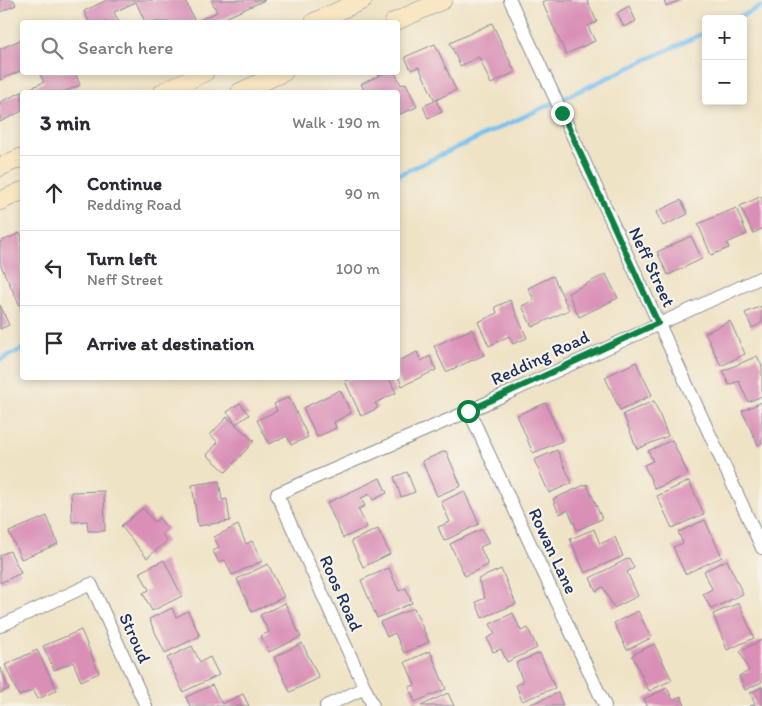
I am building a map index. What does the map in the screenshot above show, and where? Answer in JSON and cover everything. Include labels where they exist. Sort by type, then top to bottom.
[{"type":"main road","points":[[318,20],[363,0]]},
{"type":"main road","points":[[399,20],[444,0]]},
{"type":"main road","points":[[167,90],[199,75]]},
{"type":"main road","points":[[244,90],[277,75]]},
{"type":"main road","points":[[0,167],[20,158]]},
{"type":"main road","points":[[0,202],[20,192]]},
{"type":"street","name":"Neff Street","points":[[510,0],[762,548]]},
{"type":"street","name":"Redding Road","points":[[278,494],[468,411],[762,277]]},
{"type":"street","name":"Rowan Lane","points":[[468,411],[605,706]]},
{"type":"street","name":"Roos Road","points":[[278,494],[373,706]]},
{"type":"street","name":"Stroud","points":[[0,626],[91,584],[146,706]]},
{"type":"street","points":[[326,706],[365,688]]},
{"type":"building","points":[[0,0],[14,0],[16,5],[0,12]]},
{"type":"building","points":[[107,0],[185,0],[194,20],[144,20],[136,2],[114,12],[118,20],[88,20],[84,11]]},
{"type":"building","points":[[211,0],[265,0],[220,20],[199,20],[217,12]]},
{"type":"building","points":[[547,0],[587,0],[597,22],[588,26],[595,41],[566,54],[542,2]]},
{"type":"building","points":[[664,0],[681,0],[666,6]]},
{"type":"building","points":[[629,6],[636,21],[624,27],[617,13]]},
{"type":"building","points":[[492,23],[515,72],[491,84],[479,57],[460,66],[450,43]]},
{"type":"building","points":[[20,40],[20,71],[0,80],[0,49]]},
{"type":"building","points":[[435,44],[456,90],[436,100],[442,112],[428,118],[423,106],[435,101],[419,67],[411,70],[405,57]]},
{"type":"building","points":[[40,75],[76,75],[80,85],[69,90],[26,90],[44,82]]},
{"type":"building","points":[[380,75],[396,75],[401,85],[406,83],[417,107],[400,114],[400,90],[364,90],[361,84]]},
{"type":"building","points":[[20,93],[20,112],[0,122],[0,102]]},
{"type":"building","points":[[762,196],[762,229],[753,233],[740,206]]},
{"type":"building","points":[[681,200],[688,214],[663,226],[656,212]]},
{"type":"building","points":[[736,208],[747,234],[727,243],[729,248],[711,255],[698,224]]},
{"type":"building","points":[[20,233],[20,306],[0,264],[0,242]]},
{"type":"building","points":[[691,236],[702,259],[668,275],[657,252]]},
{"type":"building","points":[[606,274],[618,298],[579,317],[568,293]]},
{"type":"building","points":[[553,276],[569,310],[532,327],[522,306],[534,300],[528,288]]},
{"type":"building","points":[[510,300],[527,338],[513,344],[509,336],[489,346],[478,322],[497,313],[495,307]]},
{"type":"building","points":[[0,305],[9,325],[0,329]]},
{"type":"building","points":[[762,306],[762,323],[752,328],[745,313]]},
{"type":"building","points":[[730,321],[745,354],[721,366],[705,333]]},
{"type":"building","points":[[472,329],[484,355],[446,372],[434,346]]},
{"type":"building","points":[[417,352],[421,361],[430,356],[436,370],[402,386],[400,380],[400,360]]},
{"type":"building","points":[[757,356],[762,366],[762,396],[748,402],[739,381],[729,385],[723,371]]},
{"type":"building","points":[[636,362],[652,395],[620,410],[605,377]]},
{"type":"building","points":[[390,380],[396,393],[375,403],[378,408],[361,416],[345,381]]},
{"type":"building","points":[[340,390],[351,413],[334,422],[336,428],[317,437],[303,408]]},
{"type":"building","points":[[289,397],[308,437],[291,445],[287,436],[269,444],[257,420],[277,411],[274,404]]},
{"type":"building","points":[[654,401],[668,436],[637,449],[623,414]]},
{"type":"building","points":[[762,402],[762,443],[758,445],[742,411]]},
{"type":"building","points":[[240,403],[249,415],[236,424],[227,412]]},
{"type":"building","points":[[546,403],[562,441],[533,453],[517,415]]},
{"type":"building","points":[[227,417],[254,441],[226,472],[207,455],[218,442],[210,435]]},
{"type":"building","points":[[672,440],[688,474],[655,489],[644,465],[653,461],[648,451]]},
{"type":"building","points":[[557,450],[572,483],[549,493],[534,460]]},
{"type":"building","points":[[446,451],[461,486],[437,496],[422,461]]},
{"type":"building","points":[[407,472],[415,492],[401,497],[394,477]]},
{"type":"building","points":[[380,478],[387,493],[373,500],[370,494],[361,498],[365,506],[358,509],[367,527],[343,538],[327,503]]},
{"type":"building","points":[[219,481],[222,500],[227,499],[230,521],[198,526],[192,485]]},
{"type":"building","points":[[689,481],[704,514],[672,528],[657,496]]},
{"type":"building","points":[[587,484],[602,519],[577,530],[568,510],[559,514],[553,499]]},
{"type":"building","points":[[104,491],[105,531],[88,531],[87,521],[72,522],[71,492]]},
{"type":"building","points":[[464,491],[479,524],[444,541],[438,527],[450,522],[441,502]]},
{"type":"building","points":[[143,508],[154,522],[159,518],[168,529],[162,534],[167,541],[147,558],[121,526]]},
{"type":"building","points":[[47,516],[58,544],[21,559],[9,532]]},
{"type":"building","points":[[705,520],[722,557],[685,574],[673,547],[683,543],[678,532]]},
{"type":"building","points":[[238,525],[246,544],[252,541],[262,561],[232,575],[225,560],[219,563],[213,551],[219,548],[214,537]]},
{"type":"building","points":[[378,529],[390,554],[363,567],[351,541]]},
{"type":"building","points":[[482,529],[489,543],[480,547],[488,565],[465,576],[450,544]]},
{"type":"building","points":[[594,529],[600,544],[615,537],[623,556],[585,573],[570,539]]},
{"type":"building","points":[[10,551],[21,573],[0,583],[0,555]]},
{"type":"building","points":[[629,558],[634,568],[627,572],[638,596],[614,608],[603,587],[596,591],[590,578]]},
{"type":"building","points":[[164,560],[182,596],[152,611],[143,593],[149,590],[140,572]]},
{"type":"building","points":[[727,560],[743,594],[711,609],[703,594],[712,589],[704,571]]},
{"type":"building","points":[[268,564],[284,597],[252,612],[237,579]]},
{"type":"building","points":[[389,568],[399,591],[406,588],[412,603],[377,618],[361,580]]},
{"type":"building","points":[[501,569],[516,604],[482,618],[476,602],[485,598],[478,579]]},
{"type":"building","points":[[285,603],[301,637],[269,652],[261,636],[269,632],[260,615]]},
{"type":"building","points":[[739,603],[754,638],[727,650],[713,614]]},
{"type":"building","points":[[172,608],[176,617],[188,611],[200,636],[165,653],[149,619]]},
{"type":"building","points":[[414,608],[429,642],[404,653],[395,633],[387,637],[380,622]]},
{"type":"building","points":[[638,611],[651,638],[627,650],[614,623]]},
{"type":"building","points":[[513,613],[521,631],[528,628],[537,648],[507,662],[501,649],[493,652],[487,638],[495,634],[490,624]]},
{"type":"building","points":[[81,630],[99,673],[81,681],[73,662],[54,670],[43,646]]},
{"type":"building","points":[[762,640],[762,682],[745,690],[739,676],[749,671],[740,651]]},
{"type":"building","points":[[302,643],[319,678],[290,692],[274,657]]},
{"type":"building","points":[[654,644],[672,680],[649,691],[632,655]]},
{"type":"building","points":[[192,646],[200,662],[210,657],[219,675],[183,692],[167,658]]},
{"type":"building","points":[[37,650],[57,690],[38,699],[33,690],[19,696],[5,665]]},
{"type":"building","points":[[430,651],[446,689],[415,702],[409,687],[415,685],[405,662]]},
{"type":"building","points":[[540,653],[555,688],[522,701],[516,685],[523,682],[516,663]]},
{"type":"building","points":[[0,667],[9,689],[0,693]]},
{"type":"building","points":[[212,685],[222,704],[243,694],[249,706],[190,706],[186,697]]},
{"type":"building","points":[[762,687],[762,706],[750,706],[755,704],[750,693]]},
{"type":"building","points":[[667,688],[673,700],[681,696],[685,706],[647,706],[644,699]]},
{"type":"building","points":[[448,693],[454,706],[421,706]]},
{"type":"building","points":[[558,693],[563,706],[526,706]]},
{"type":"waterway","points":[[743,15],[762,6]]},
{"type":"waterway","points":[[400,174],[702,34]]},
{"type":"waterway","points":[[0,360],[20,350]]},
{"type":"route","points":[[468,411],[658,323],[562,113]]}]
